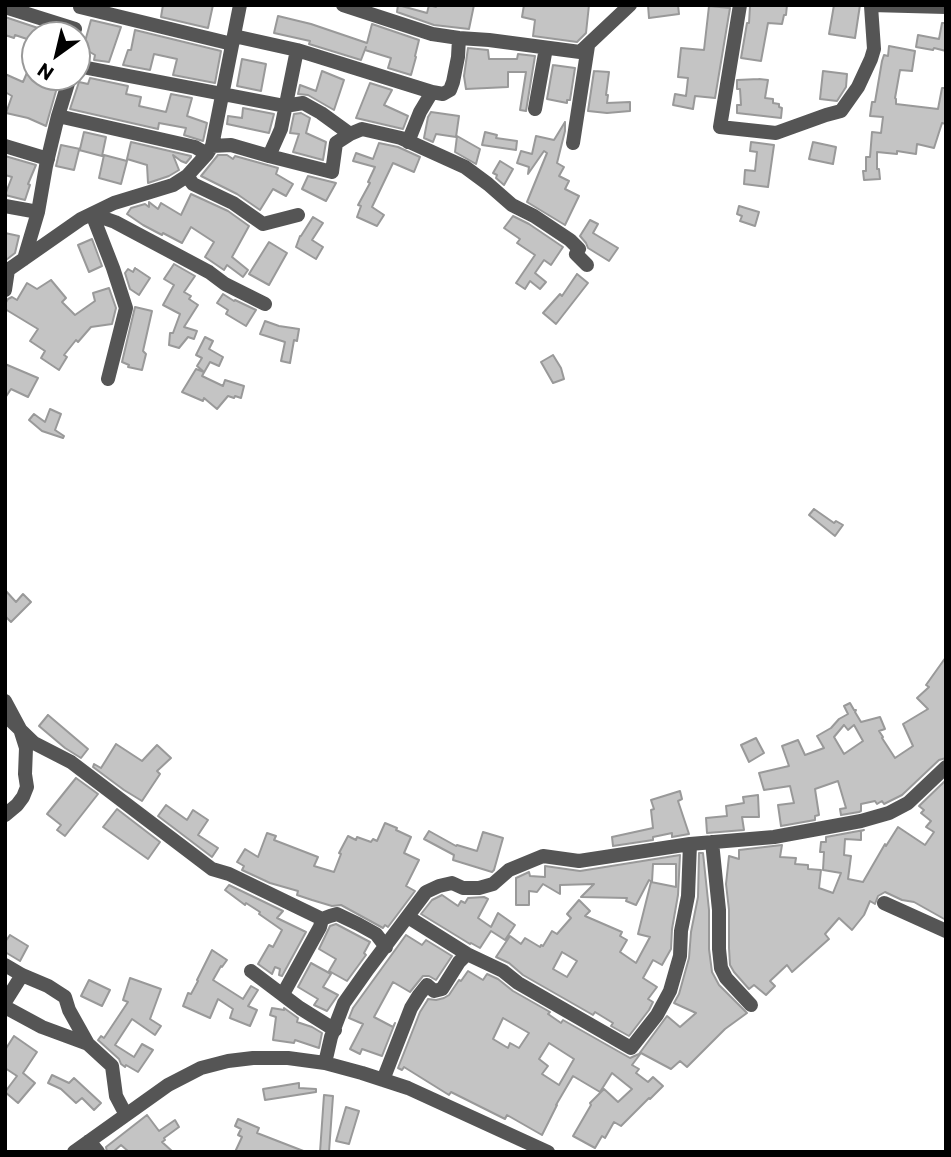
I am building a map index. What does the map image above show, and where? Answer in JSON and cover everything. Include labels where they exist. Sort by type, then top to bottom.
[{"type":"street","points":[[5,290],[7,269],[81,219],[114,203],[173,185],[187,176],[209,150],[240,5]]},
{"type":"street","points":[[343,5],[432,34],[580,52],[630,5]]},
{"type":"street","points":[[740,5],[720,127],[776,134],[841,111],[858,88],[872,59],[874,49],[871,6],[946,7]]},
{"type":"street","points":[[80,6],[233,40],[297,50],[443,94],[450,90],[453,82],[458,57],[458,38]]},
{"type":"street","points":[[5,7],[44,21]]},
{"type":"street","points":[[573,143],[588,46]]},
{"type":"street","points":[[535,109],[545,48]]},
{"type":"street","points":[[269,156],[281,129],[297,50]]},
{"type":"street","points":[[91,69],[285,106],[303,103],[350,134]]},
{"type":"street","points":[[24,259],[38,212],[66,91]]},
{"type":"street","points":[[408,142],[420,112],[432,92]]},
{"type":"street","points":[[58,116],[209,150],[231,145],[332,172],[336,144],[350,134],[362,129],[388,134],[465,167],[512,205],[570,240],[579,249],[576,254],[587,265]]},
{"type":"street","points":[[5,146],[48,159]]},
{"type":"street","points":[[187,176],[193,184],[233,203],[264,224],[299,215]]},
{"type":"street","points":[[5,206],[38,212]]},
{"type":"street","points":[[92,214],[115,222],[265,304]]},
{"type":"street","points":[[92,214],[126,308],[108,379]]},
{"type":"street","points":[[5,702],[20,729],[26,748],[27,787],[17,805],[5,815]]},
{"type":"street","points":[[5,715],[34,743],[71,762],[212,869],[229,874],[322,919],[337,914],[376,934],[386,947]]},
{"type":"street","points":[[325,1063],[344,1003],[426,892],[452,883],[463,888],[479,888],[493,884],[509,870],[543,856],[579,861],[690,844],[774,837],[847,825],[889,813],[908,803],[946,766]]},
{"type":"street","points":[[712,842],[719,910],[721,968],[726,978],[751,1004]]},
{"type":"street","points":[[408,917],[631,1048],[670,991],[680,956],[681,931],[688,896],[690,844]]},
{"type":"street","points":[[884,904],[946,931]]},
{"type":"street","points":[[283,994],[322,919]]},
{"type":"street","points":[[383,1080],[411,1008],[419,995],[427,985],[434,991],[442,989],[458,962],[467,954]]},
{"type":"street","points":[[5,965],[65,997],[69,1010],[88,1044],[112,1066],[116,1096],[126,1115]]},
{"type":"street","points":[[251,971],[300,1008],[335,1030]]},
{"type":"street","points":[[22,975],[5,1005],[43,1027],[88,1044]]},
{"type":"street","points":[[74,1152],[93,1146],[126,1115],[168,1085],[201,1068],[253,1058],[288,1058],[325,1063],[408,1088],[548,1152]]},
{"type":"building","points":[[163,5],[213,5],[208,28],[161,17]]},
{"type":"building","points":[[398,5],[427,13],[429,5],[474,5],[469,29],[434,25],[397,12]]},
{"type":"building","points":[[524,5],[589,5],[586,33],[577,42],[533,36],[535,20],[522,17]]},
{"type":"building","points":[[648,5],[678,5],[679,14],[649,18]]},
{"type":"building","points":[[787,5],[782,24],[768,23],[761,61],[741,58],[750,6]]},
{"type":"building","points":[[834,5],[860,5],[855,38],[829,34]]},
{"type":"building","points":[[709,6],[730,8],[715,98],[695,96],[693,109],[673,105],[675,94],[686,96],[688,78],[678,77],[681,48],[704,50]]},
{"type":"building","points":[[278,16],[367,43],[372,24],[419,40],[411,75],[388,68],[391,58],[365,50],[366,47],[361,60],[309,44],[310,41],[274,33]]},
{"type":"building","points":[[5,17],[21,22],[21,37],[5,35]]},
{"type":"building","points":[[91,21],[121,27],[109,62],[94,60],[95,55],[91,53]]},
{"type":"building","points":[[942,23],[946,23],[946,51],[916,47],[918,35],[939,39]]},
{"type":"building","points":[[135,30],[221,51],[215,83],[173,75],[177,59],[154,54],[150,70],[123,65],[128,50],[131,50]]},
{"type":"building","points":[[889,46],[915,51],[912,71],[900,70],[896,104],[938,109],[942,88],[946,88],[946,124],[942,123],[934,148],[917,144],[916,154],[877,152],[880,179],[864,180],[863,171],[866,171],[866,157],[870,157],[872,132],[881,133],[883,117],[870,116],[882,61],[884,55],[888,56]]},
{"type":"building","points":[[468,48],[488,50],[489,59],[517,59],[518,54],[535,56],[526,111],[520,110],[526,72],[508,72],[508,87],[466,89],[464,76]]},
{"type":"building","points":[[242,59],[266,64],[261,91],[237,86]]},
{"type":"building","points":[[553,65],[575,68],[570,100],[567,100],[567,103],[547,99]]},
{"type":"building","points":[[322,71],[344,80],[334,110],[308,95],[298,94],[300,85],[316,91]]},
{"type":"building","points":[[594,71],[609,72],[607,103],[630,102],[630,111],[588,111]]},
{"type":"building","points":[[823,71],[847,74],[846,87],[837,101],[820,99]]},
{"type":"building","points":[[5,74],[21,81],[21,91],[56,91],[46,126],[6,113],[12,96],[5,92]]},
{"type":"building","points":[[91,78],[128,86],[126,94],[141,97],[139,106],[166,112],[171,94],[192,98],[187,116],[207,123],[203,141],[184,135],[186,128],[159,123],[158,129],[70,109],[76,91],[91,91]]},
{"type":"building","points":[[737,80],[768,80],[765,98],[773,99],[773,103],[779,104],[782,108],[781,118],[737,113],[737,105],[741,105]]},
{"type":"building","points":[[370,83],[392,90],[384,105],[408,116],[403,129],[356,118]]},
{"type":"building","points":[[243,108],[274,114],[269,133],[227,124],[228,116],[242,118]]},
{"type":"building","points":[[431,112],[459,116],[456,137],[436,134],[433,142],[424,138]]},
{"type":"building","points":[[301,113],[310,118],[306,133],[326,142],[323,160],[293,152],[299,134],[290,133],[294,114]]},
{"type":"building","points":[[565,122],[557,163],[564,167],[559,176],[569,181],[565,189],[579,196],[565,225],[527,202],[547,153],[544,151],[528,174],[529,167],[517,163],[521,151],[532,154],[536,136],[554,140]]},
{"type":"building","points":[[84,132],[106,137],[102,156],[79,150],[74,170],[56,166],[61,145],[80,149]]},
{"type":"building","points":[[485,132],[497,135],[496,138],[517,141],[516,150],[482,145]]},
{"type":"building","points":[[457,136],[480,149],[476,164],[455,152]]},
{"type":"building","points":[[131,142],[191,157],[186,163],[173,155],[179,170],[148,183],[147,165],[127,159]]},
{"type":"building","points":[[751,142],[774,145],[768,187],[744,184],[745,170],[755,171],[757,152],[750,151]]},
{"type":"building","points":[[813,142],[836,147],[833,164],[809,159]]},
{"type":"building","points":[[379,143],[398,147],[420,157],[414,172],[393,163],[372,207],[384,215],[377,226],[357,217],[361,206],[358,205],[375,167],[353,161],[356,153],[373,159]]},
{"type":"building","points":[[104,155],[127,161],[121,184],[99,178]]},
{"type":"building","points":[[218,155],[227,155],[233,159],[235,156],[278,168],[276,174],[293,184],[286,196],[273,189],[260,210],[237,194],[201,176]]},
{"type":"building","points":[[5,156],[36,165],[25,200],[5,195],[12,177],[5,175]]},
{"type":"building","points":[[500,161],[513,169],[504,185],[493,173]]},
{"type":"building","points":[[308,176],[336,183],[326,201],[302,189]]},
{"type":"building","points":[[191,194],[228,211],[249,226],[232,257],[248,270],[243,277],[227,265],[224,270],[205,257],[214,242],[191,227],[182,243],[143,225],[127,214],[131,208],[145,204],[149,207],[149,202],[158,209],[161,203],[181,215]]},
{"type":"building","points":[[739,206],[759,212],[755,226],[740,221],[742,216],[737,214]]},
{"type":"building","points":[[513,216],[563,247],[551,265],[544,260],[535,273],[546,282],[540,289],[530,281],[525,289],[516,283],[535,255],[517,243],[520,239],[504,228]]},
{"type":"building","points":[[313,217],[323,223],[312,240],[323,247],[316,259],[296,247]]},
{"type":"building","points":[[590,220],[598,224],[593,233],[618,248],[609,261],[588,248],[580,236]]},
{"type":"building","points":[[5,233],[19,236],[15,253],[6,260]]},
{"type":"building","points":[[92,239],[102,266],[89,272],[78,245]]},
{"type":"building","points":[[269,242],[287,253],[269,285],[249,274]]},
{"type":"building","points":[[174,264],[195,276],[184,292],[198,305],[184,327],[197,331],[194,339],[188,337],[179,348],[169,345],[170,333],[173,333],[180,314],[163,305],[174,285],[164,279]]},
{"type":"building","points":[[135,268],[150,278],[139,295],[130,289],[125,273],[128,269],[133,272]]},
{"type":"building","points":[[577,274],[588,283],[556,324],[543,313],[560,294],[562,296]]},
{"type":"building","points":[[51,280],[66,298],[62,302],[75,315],[95,301],[93,293],[109,288],[116,308],[112,324],[91,327],[78,342],[76,340],[64,355],[67,357],[59,370],[41,358],[45,351],[30,341],[38,329],[5,309],[8,299],[12,297],[17,300],[27,283],[37,289]]},
{"type":"building","points":[[223,294],[256,310],[246,326],[226,314],[228,310],[217,303]]},
{"type":"building","points":[[135,307],[152,311],[143,351],[146,354],[142,370],[128,367],[129,365],[122,362]]},
{"type":"building","points":[[265,321],[299,329],[290,363],[281,361],[285,342],[260,334]]},
{"type":"building","points":[[205,337],[213,341],[209,349],[223,357],[219,366],[210,362],[202,376],[223,386],[225,380],[244,386],[241,398],[228,396],[217,409],[204,398],[203,401],[182,392],[196,369],[204,372],[197,366],[202,358],[196,355]]},
{"type":"building","points":[[553,355],[564,379],[553,383],[541,362]]},
{"type":"building","points":[[5,364],[38,378],[28,397],[11,389],[5,398]]},
{"type":"building","points":[[50,409],[61,414],[55,430],[64,436],[63,438],[42,431],[29,420],[34,414],[45,422]]},
{"type":"building","points":[[814,509],[834,523],[836,521],[843,525],[835,536],[809,515]]},
{"type":"building","points":[[5,590],[16,602],[23,594],[31,602],[11,622],[5,616]]},
{"type":"building","points":[[946,657],[946,758],[939,760],[902,795],[884,804],[882,801],[877,804],[875,801],[861,804],[859,812],[841,815],[840,809],[846,808],[838,781],[815,789],[819,815],[815,816],[815,820],[781,826],[778,805],[794,803],[790,786],[764,790],[759,773],[789,766],[782,746],[798,740],[805,755],[824,748],[817,736],[848,714],[844,706],[850,703],[861,722],[880,717],[885,729],[879,731],[895,758],[913,746],[903,724],[928,709],[917,698],[929,687],[926,685]],"holes":[[[844,725],[848,730],[854,725],[863,741],[844,754],[834,737]]]},
{"type":"building","points":[[48,715],[88,749],[81,758],[39,726]]},
{"type":"building","points":[[756,738],[764,753],[749,762],[741,745]]},
{"type":"building","points":[[116,744],[142,761],[157,745],[171,758],[157,771],[160,774],[142,801],[93,767],[94,764],[101,768]]},
{"type":"building","points":[[76,778],[98,794],[65,836],[57,830],[61,825],[47,814]]},
{"type":"building","points":[[946,780],[946,920],[914,902],[885,892],[878,896],[875,904],[870,901],[864,915],[852,930],[839,918],[825,934],[829,939],[792,972],[787,965],[770,981],[775,986],[766,995],[754,985],[749,989],[730,965],[726,884],[729,856],[739,859],[739,850],[782,845],[780,857],[796,858],[795,864],[821,870],[819,888],[833,893],[841,873],[823,870],[824,852],[820,852],[821,842],[826,842],[826,837],[864,830],[861,831],[861,840],[845,839],[844,855],[851,856],[848,879],[863,882],[898,827],[925,845],[934,832],[926,827],[931,821],[921,813],[924,810],[919,806]]},
{"type":"building","points":[[680,791],[682,799],[678,801],[689,834],[672,837],[672,833],[653,837],[653,840],[613,846],[612,837],[653,828],[651,810],[654,809],[651,800]]},
{"type":"building","points":[[758,795],[759,817],[742,817],[744,830],[707,833],[706,818],[727,816],[726,806],[744,803],[743,797]]},
{"type":"building","points":[[166,805],[187,820],[193,810],[208,820],[198,835],[218,848],[212,857],[158,816]]},
{"type":"building","points":[[117,809],[160,842],[148,859],[103,827]]},
{"type":"building","points":[[385,823],[411,837],[404,853],[419,860],[406,886],[415,891],[388,927],[385,925],[383,928],[341,905],[332,906],[297,895],[298,891],[270,883],[242,870],[244,866],[237,862],[245,849],[258,857],[267,833],[276,836],[274,840],[318,857],[314,866],[334,872],[341,854],[339,853],[348,836],[356,840],[357,837],[371,842],[373,839],[377,841]]},
{"type":"building","points":[[429,831],[456,846],[477,851],[483,832],[503,838],[494,870],[492,872],[453,860],[454,855],[424,839]]},
{"type":"building","points":[[699,853],[703,853],[712,972],[719,985],[747,1013],[725,1029],[687,1067],[680,1061],[671,1069],[641,1053],[632,1065],[639,1069],[636,1073],[648,1082],[653,1077],[663,1086],[621,1126],[614,1122],[605,1138],[602,1136],[595,1148],[573,1136],[590,1103],[604,1089],[618,1102],[632,1089],[612,1073],[600,1092],[573,1076],[542,1135],[507,1115],[505,1119],[451,1092],[449,1095],[404,1067],[402,1070],[398,1068],[420,1012],[428,999],[436,1000],[449,995],[468,971],[483,980],[487,974],[498,979],[550,1012],[548,1014],[561,1023],[563,1020],[630,1058],[639,1054],[667,1016],[680,1027],[696,1013],[674,1003],[689,958],[698,897]],"holes":[[[503,1018],[529,1033],[519,1048],[510,1043],[508,1048],[493,1039]],[[549,1043],[574,1059],[559,1085],[542,1074],[548,1066],[539,1059]]]},
{"type":"building","points":[[680,855],[671,949],[662,965],[653,960],[643,978],[657,987],[648,999],[653,1002],[649,1010],[629,1036],[611,1026],[613,1023],[595,1012],[593,1015],[496,957],[510,936],[521,944],[525,938],[540,947],[543,946],[552,931],[557,934],[571,918],[567,914],[579,900],[590,911],[585,916],[622,932],[620,936],[627,940],[620,952],[636,963],[650,937],[638,934],[651,882],[676,887],[676,864],[653,864],[652,882],[649,880],[636,905],[626,901],[627,898],[581,897],[594,884],[560,885],[560,894],[543,884],[537,892],[529,891],[529,905],[516,905],[516,878],[529,872],[530,876],[545,877],[545,866],[580,871]],"holes":[[[562,952],[577,961],[567,977],[553,969]]]},
{"type":"building","points":[[229,885],[283,911],[277,918],[306,932],[282,976],[279,975],[280,969],[275,967],[272,974],[258,964],[269,945],[273,947],[282,930],[225,890]]},
{"type":"building","points":[[442,895],[458,906],[468,898],[484,897],[488,899],[478,918],[491,927],[498,913],[515,925],[505,940],[491,931],[480,948],[470,944],[421,914],[432,900]]},
{"type":"building","points":[[336,924],[370,942],[364,953],[366,955],[347,981],[329,971],[336,959],[319,949],[330,926]]},
{"type":"building","points":[[10,935],[28,946],[20,961],[5,952],[5,942]]},
{"type":"building","points":[[406,935],[422,945],[426,940],[452,956],[436,980],[423,976],[410,992],[393,982],[374,1017],[393,1027],[395,1023],[382,1056],[362,1049],[360,1054],[350,1049],[363,1024],[349,1018],[353,1008]]},
{"type":"building","points":[[212,950],[227,960],[213,980],[243,999],[251,986],[258,990],[248,1006],[257,1010],[250,1026],[230,1018],[233,1009],[218,999],[210,1018],[183,1006]]},
{"type":"building","points":[[311,963],[331,974],[323,987],[338,995],[327,1011],[314,1005],[318,999],[298,987]]},
{"type":"building","points":[[130,978],[161,989],[150,1019],[161,1026],[155,1035],[132,1019],[115,1045],[134,1057],[142,1044],[153,1050],[138,1072],[121,1064],[98,1040],[101,1036],[104,1038],[128,1002],[123,1000]]},
{"type":"building","points":[[89,980],[110,990],[102,1006],[81,996]]},
{"type":"building","points":[[272,1008],[284,1008],[298,1018],[297,1022],[322,1033],[319,1048],[295,1040],[294,1043],[273,1040],[276,1017],[270,1015]]},
{"type":"building","points":[[14,1036],[37,1052],[23,1073],[35,1083],[18,1103],[5,1092],[17,1076],[5,1068],[5,1050]]},
{"type":"building","points":[[52,1075],[69,1083],[74,1078],[101,1103],[94,1110],[82,1098],[76,1103],[61,1089],[48,1083]]},
{"type":"building","points":[[299,1083],[299,1088],[316,1089],[316,1092],[265,1100],[263,1089]]},
{"type":"building","points":[[324,1095],[333,1096],[329,1152],[320,1152]]},
{"type":"building","points":[[346,1107],[359,1111],[349,1144],[336,1141]]},
{"type":"building","points":[[147,1115],[159,1131],[175,1120],[179,1127],[162,1142],[173,1152],[129,1152],[121,1145],[113,1152],[107,1152],[106,1147]]},
{"type":"building","points":[[238,1119],[259,1128],[257,1133],[306,1152],[235,1152],[242,1137],[238,1135],[241,1129],[235,1126]]}]
